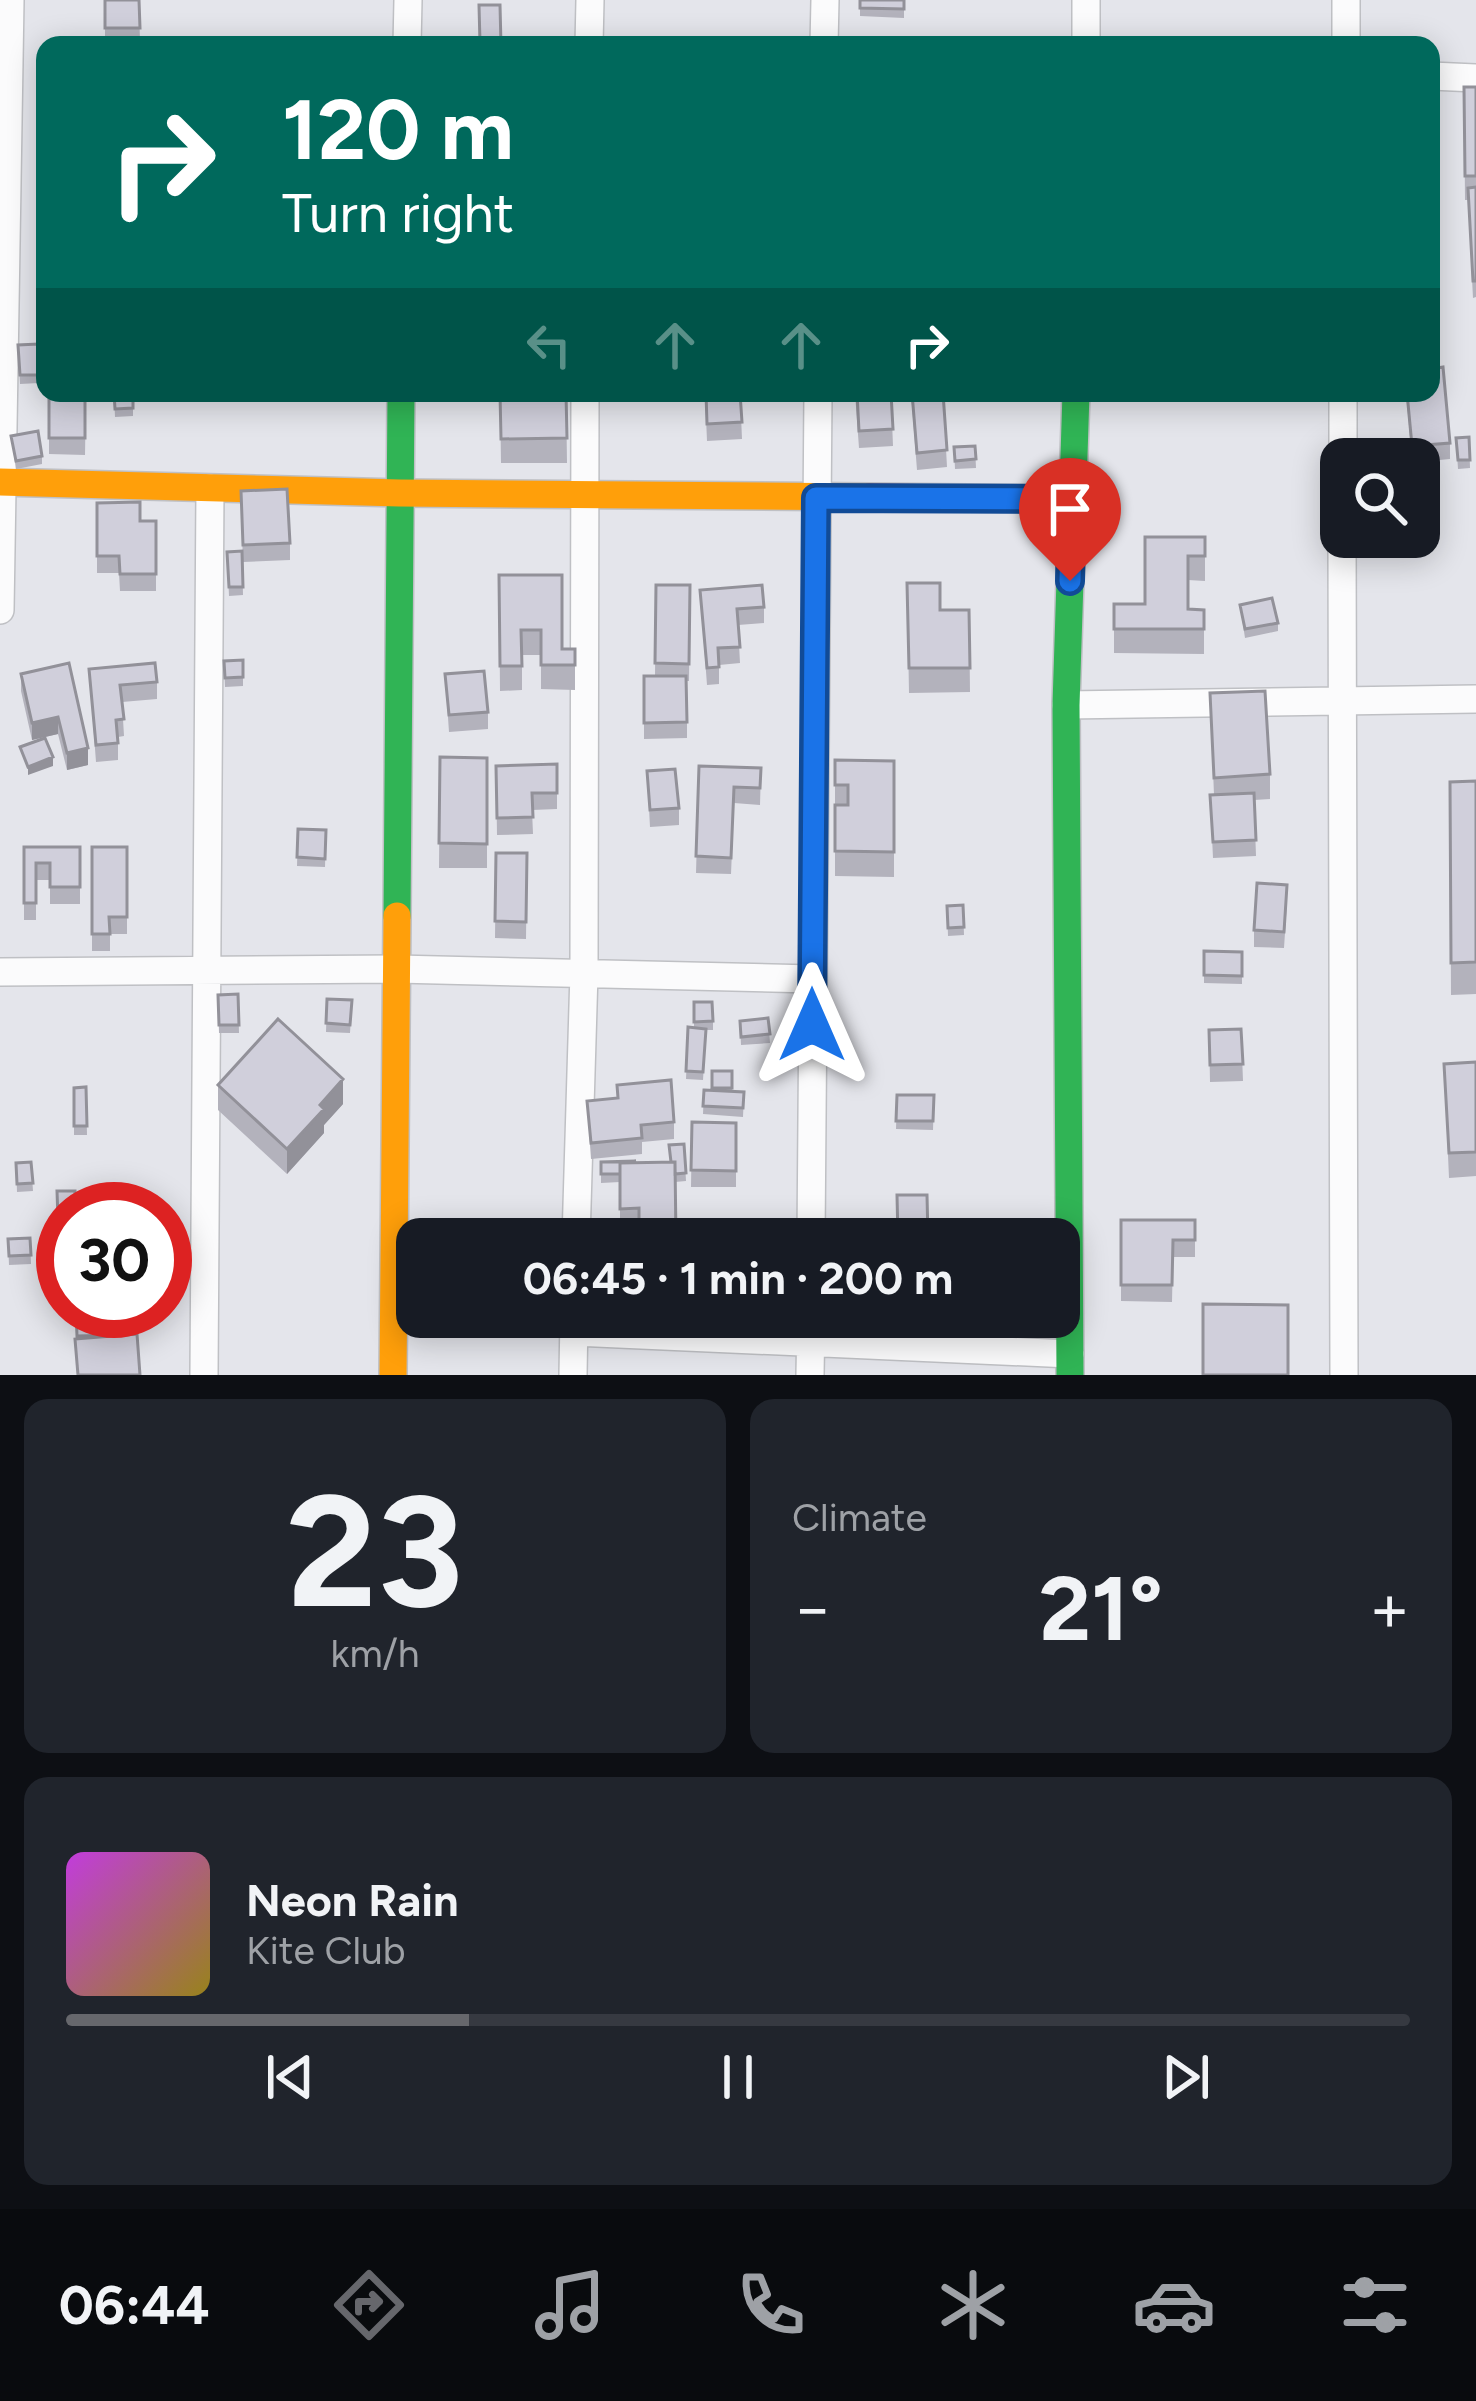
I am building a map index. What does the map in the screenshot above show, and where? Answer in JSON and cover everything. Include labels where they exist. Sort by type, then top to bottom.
[{"type":"street","points":[[0,610],[10,0]]},
{"type":"street","points":[[407,36],[408,0]]},
{"type":"street","points":[[590,0],[590,36]]},
{"type":"street","points":[[824,36],[825,0]]},
{"type":"street","points":[[1086,0],[1086,36]]},
{"type":"street","points":[[1346,0],[1346,36]]},
{"type":"street","points":[[1440,76],[1476,78]]},
{"type":"street","points":[[393,1375],[401,402]]},
{"type":"street","points":[[577,1218],[584,973],[585,402]]},
{"type":"street","points":[[811,1218],[818,402]]},
{"type":"street","points":[[870,1338],[1070,1365],[1066,705],[1076,402]]},
{"type":"street","points":[[1342,438],[1343,402]]},
{"type":"street","points":[[1,482],[583,496],[1072,499]]},
{"type":"street","points":[[204,1375],[210,488]]},
{"type":"street","points":[[1342,558],[1344,1375]]},
{"type":"street","points":[[1066,705],[1476,699]]},
{"type":"street","points":[[0,972],[397,969],[812,979]]},
{"type":"street","points":[[573,1375],[574,1338]]},
{"type":"street","points":[[810,1375],[811,1338]]},
{"type":"building","points":[[105,0],[139,0],[140,28],[105,28]]},
{"type":"building","points":[[860,0],[904,0],[904,9],[860,8]]},
{"type":"building","points":[[479,5],[500,5],[501,36],[480,36]]},
{"type":"building","points":[[1464,87],[1476,87],[1476,176],[1465,176]]},
{"type":"building","points":[[1476,187],[1476,281],[1473,281],[1468,188]]},
{"type":"building","points":[[36,344],[36,375],[20,375],[18,345]]},
{"type":"building","points":[[1443,367],[1450,443],[1440,444],[1440,438],[1411,438],[1408,402],[1440,402]]},
{"type":"building","points":[[49,402],[85,402],[85,438],[49,438]]},
{"type":"building","points":[[115,402],[133,402],[133,408],[115,409]]},
{"type":"building","points":[[500,402],[566,402],[567,438],[501,439]]},
{"type":"building","points":[[706,402],[741,402],[742,422],[707,424]]},
{"type":"building","points":[[857,402],[892,402],[893,429],[859,431]]},
{"type":"building","points":[[913,402],[944,402],[947,450],[917,453]]},
{"type":"building","points":[[38,431],[42,456],[16,461],[11,436]]},
{"type":"building","points":[[1469,437],[1470,460],[1458,460],[1456,438]]},
{"type":"building","points":[[975,446],[976,459],[955,461],[954,447]]},
{"type":"building","points":[[287,489],[290,543],[243,545],[241,491]]},
{"type":"building","points":[[140,502],[140,521],[156,521],[156,574],[120,574],[119,556],[97,556],[97,503]]},
{"type":"building","points":[[1145,537],[1205,537],[1205,556],[1188,556],[1188,609],[1204,610],[1204,629],[1114,629],[1114,604],[1145,604]]},
{"type":"building","points":[[242,551],[243,587],[229,587],[227,552]]},
{"type":"building","points":[[499,575],[562,575],[562,649],[575,649],[575,665],[541,665],[541,630],[521,630],[522,666],[500,666]]},
{"type":"building","points":[[907,583],[940,583],[940,610],[969,610],[970,668],[909,668]]},
{"type":"building","points":[[656,585],[690,585],[689,664],[655,663]]},
{"type":"building","points":[[762,585],[764,607],[737,609],[740,647],[718,648],[719,667],[707,668],[700,590]]},
{"type":"building","points":[[1272,598],[1278,623],[1245,629],[1240,605]]},
{"type":"building","points":[[243,660],[243,677],[225,678],[224,661]]},
{"type":"building","points":[[69,663],[88,748],[67,753],[58,717],[32,723],[21,674]]},
{"type":"building","points":[[155,663],[157,682],[120,685],[124,719],[116,720],[118,743],[96,745],[89,669]]},
{"type":"building","points":[[484,671],[488,712],[449,715],[445,674]]},
{"type":"building","points":[[644,676],[686,676],[687,722],[644,723]]},
{"type":"building","points":[[1265,691],[1270,774],[1214,778],[1210,693]]},
{"type":"building","points":[[45,738],[53,757],[28,767],[20,747]]},
{"type":"building","points":[[440,757],[487,758],[487,844],[439,843]]},
{"type":"building","points":[[835,760],[894,761],[894,852],[835,851],[835,805],[848,805],[848,785],[835,785]]},
{"type":"building","points":[[557,764],[557,793],[532,793],[533,817],[497,818],[496,766]]},
{"type":"building","points":[[699,766],[761,768],[760,788],[734,787],[731,858],[696,856]]},
{"type":"building","points":[[675,769],[679,808],[650,810],[647,771]]},
{"type":"building","points":[[1476,781],[1476,962],[1451,963],[1450,782]]},
{"type":"building","points":[[1254,793],[1256,840],[1213,842],[1210,795]]},
{"type":"building","points":[[298,829],[326,830],[325,859],[297,857]]},
{"type":"building","points":[[24,847],[80,847],[80,887],[50,887],[50,863],[36,863],[36,903],[24,903]]},
{"type":"building","points":[[92,847],[127,847],[127,917],[109,917],[110,934],[92,934]]},
{"type":"building","points":[[496,853],[527,853],[526,922],[495,921]]},
{"type":"building","points":[[1257,883],[1287,885],[1284,932],[1254,930]]},
{"type":"building","points":[[963,905],[964,927],[948,928],[947,906]]},
{"type":"building","points":[[1204,951],[1242,952],[1242,976],[1204,975]]},
{"type":"building","points":[[238,994],[239,1025],[219,1025],[218,995]]},
{"type":"building","points":[[327,999],[352,1000],[350,1025],[326,1023]]},
{"type":"building","points":[[694,1002],[712,1002],[713,1021],[694,1022]]},
{"type":"building","points":[[768,1018],[770,1034],[741,1037],[740,1021]]},
{"type":"building","points":[[278,1019],[343,1079],[320,1105],[324,1109],[287,1149],[218,1085]]},
{"type":"building","points":[[688,1027],[706,1029],[703,1072],[686,1071]]},
{"type":"building","points":[[1241,1029],[1243,1064],[1210,1065],[1209,1030]]},
{"type":"building","points":[[1476,1062],[1476,1152],[1449,1153],[1444,1064]]},
{"type":"building","points":[[712,1071],[732,1071],[732,1088],[712,1088]]},
{"type":"building","points":[[671,1080],[674,1122],[641,1125],[642,1138],[591,1143],[587,1101],[618,1098],[617,1085]]},
{"type":"building","points":[[86,1087],[87,1126],[74,1126],[74,1088]]},
{"type":"building","points":[[704,1090],[744,1092],[743,1108],[703,1106]]},
{"type":"building","points":[[897,1095],[934,1095],[933,1121],[896,1121]]},
{"type":"building","points":[[692,1122],[736,1123],[736,1171],[691,1170]]},
{"type":"building","points":[[684,1144],[686,1173],[675,1174],[669,1145]]},
{"type":"building","points":[[636,1161],[620,1163],[620,1174],[601,1174],[601,1162]]},
{"type":"building","points":[[31,1162],[33,1183],[17,1184],[16,1163]]},
{"type":"building","points":[[675,1162],[676,1218],[639,1218],[639,1208],[620,1209],[620,1163]]},
{"type":"building","points":[[897,1195],[927,1195],[928,1218],[898,1218]]},
{"type":"building","points":[[1121,1220],[1195,1220],[1195,1240],[1173,1240],[1172,1285],[1121,1285]]},
{"type":"building","points":[[30,1238],[31,1255],[9,1256],[8,1239]]},
{"type":"building","points":[[1203,1304],[1288,1305],[1288,1375],[1203,1375]]},
{"type":"building","points":[[137,1338],[140,1375],[78,1375],[75,1339]]},
{"type":"traffic: fast","points":[[397,916],[401,402]]},
{"type":"traffic: fast","points":[[1070,1375],[1066,705],[1076,402]]},
{"type":"traffic: slow","points":[[0,482],[399,493],[869,497]]},
{"type":"traffic: slow","points":[[393,1375],[397,916]]},
{"type":"traffic: jam","points":[[869,497],[1072,499]]},
{"type":"route","points":[[812,1025],[816,498],[1072,499],[1070,581]]}]
